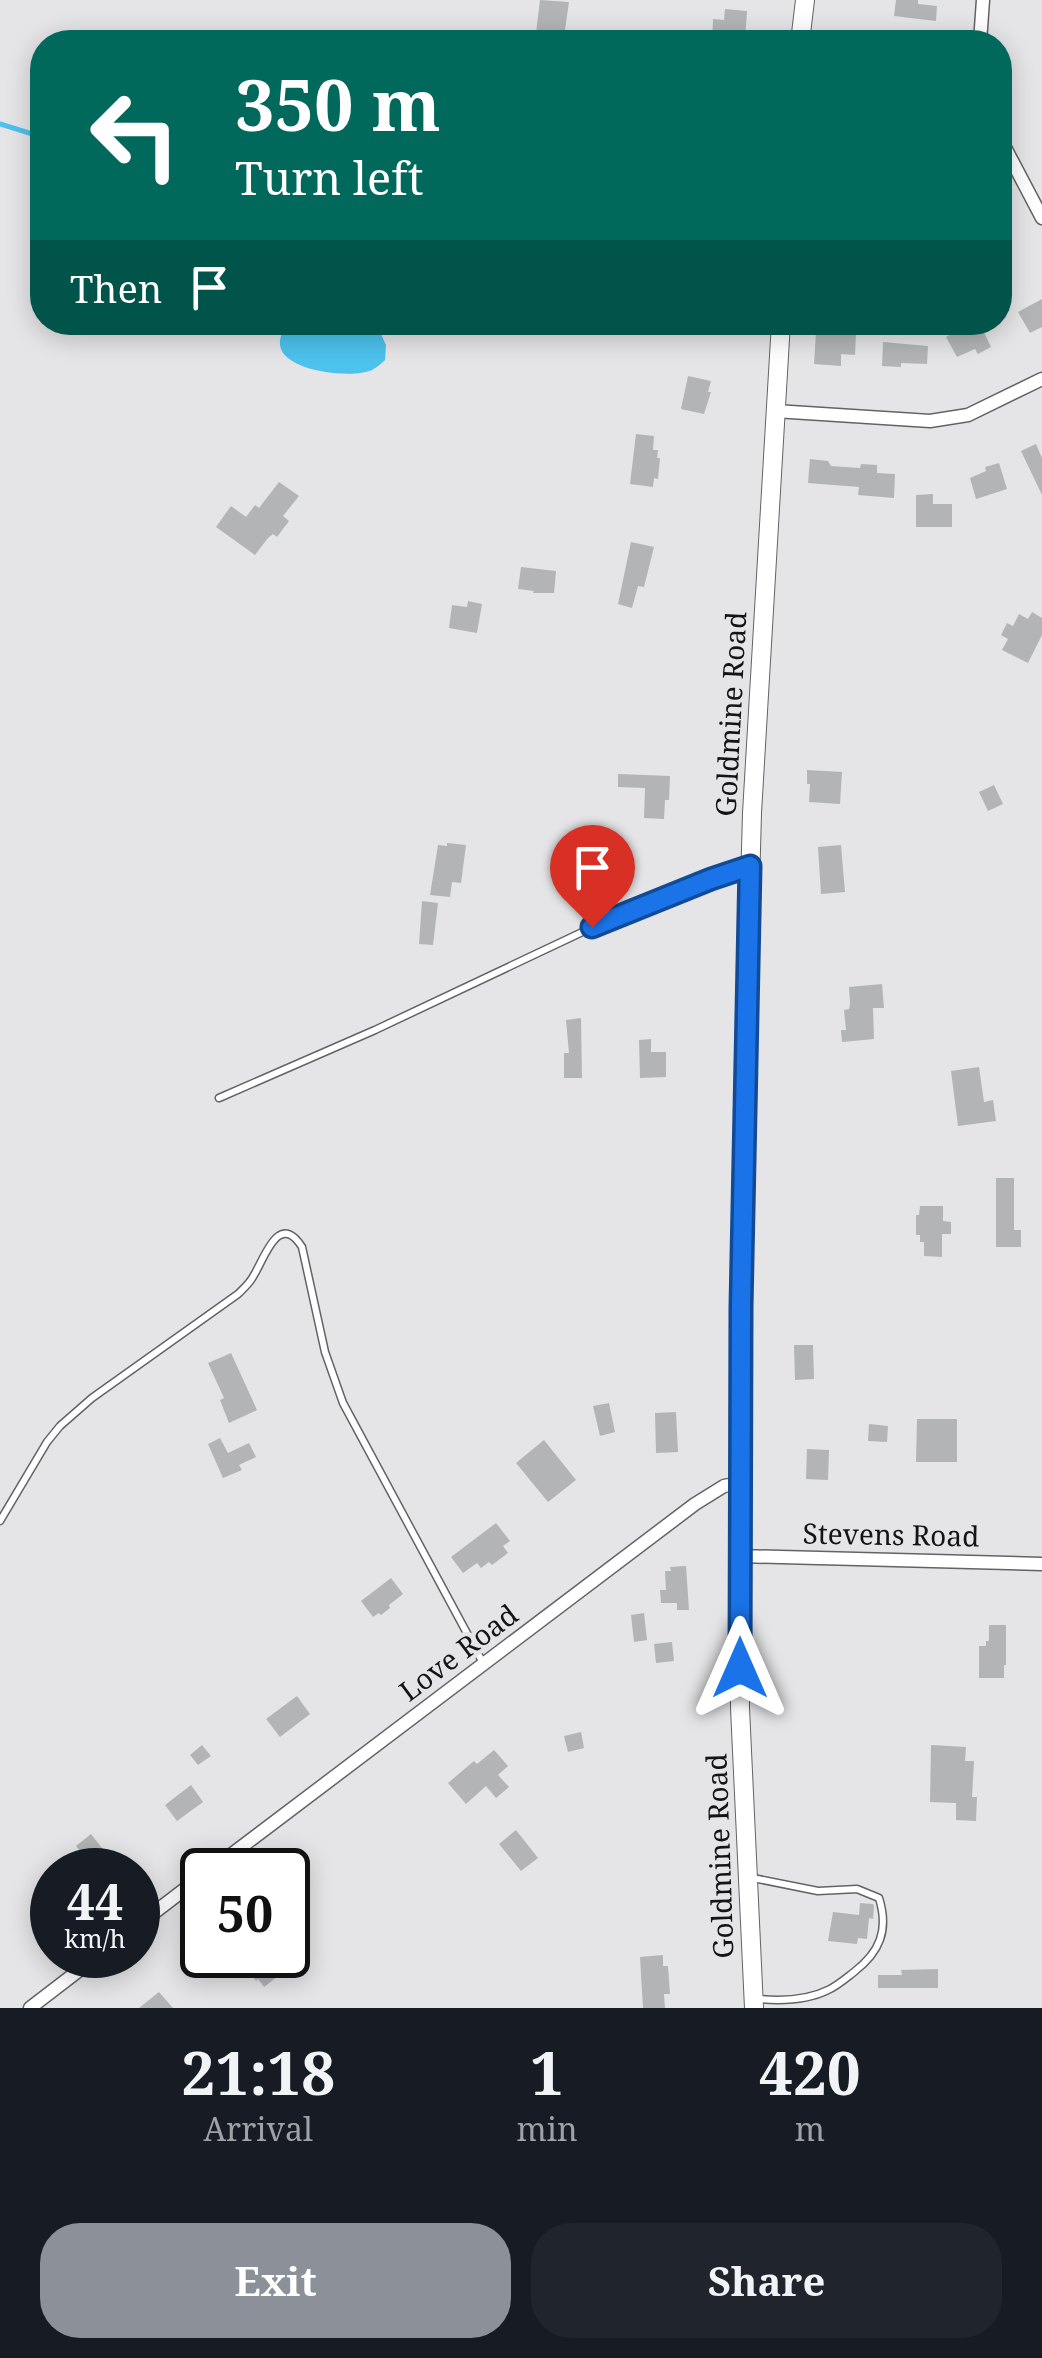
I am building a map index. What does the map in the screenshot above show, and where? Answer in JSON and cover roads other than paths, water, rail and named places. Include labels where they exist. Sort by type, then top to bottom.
[{"type":"main road","points":[[801,30],[805,0]]},
{"type":"main road","name":"Goldmine Road","points":[[753,2004],[740,1708],[744,1087],[750,866],[780,335]]},
{"type":"street","points":[[981,30],[984,0]]},
{"type":"street","points":[[1012,161],[1042,218]]},
{"type":"street","points":[[774,410],[930,421],[968,415],[1042,379]]},
{"type":"street","name":"Love Road","points":[[240,1848],[695,1504],[724,1486],[740,1483]]},
{"type":"street","name":"Stevens Road","points":[[740,1556],[1042,1564]]},
{"type":"street","points":[[160,1908],[180,1893]]},
{"type":"street","points":[[30,2008],[69,1978]]},
{"type":"lane","points":[[219,1098],[375,1030],[612,918],[750,866]]},
{"type":"lane","points":[[0,1520],[60,1426],[92,1398],[238,1294],[250,1282],[268,1245],[289,1234],[302,1248],[325,1352],[342,1403],[484,1664]]},
{"type":"lane","points":[[747,1877],[818,1890],[856,1889],[879,1898],[884,1915],[871,1959],[839,1984],[805,1997],[753,2004]]},
{"type":"water","points":[[381,335],[386,345],[385,360],[363,373],[320,371],[293,362],[284,354],[281,336]]},
{"type":"waterway","points":[[0,124],[30,133]]}]
